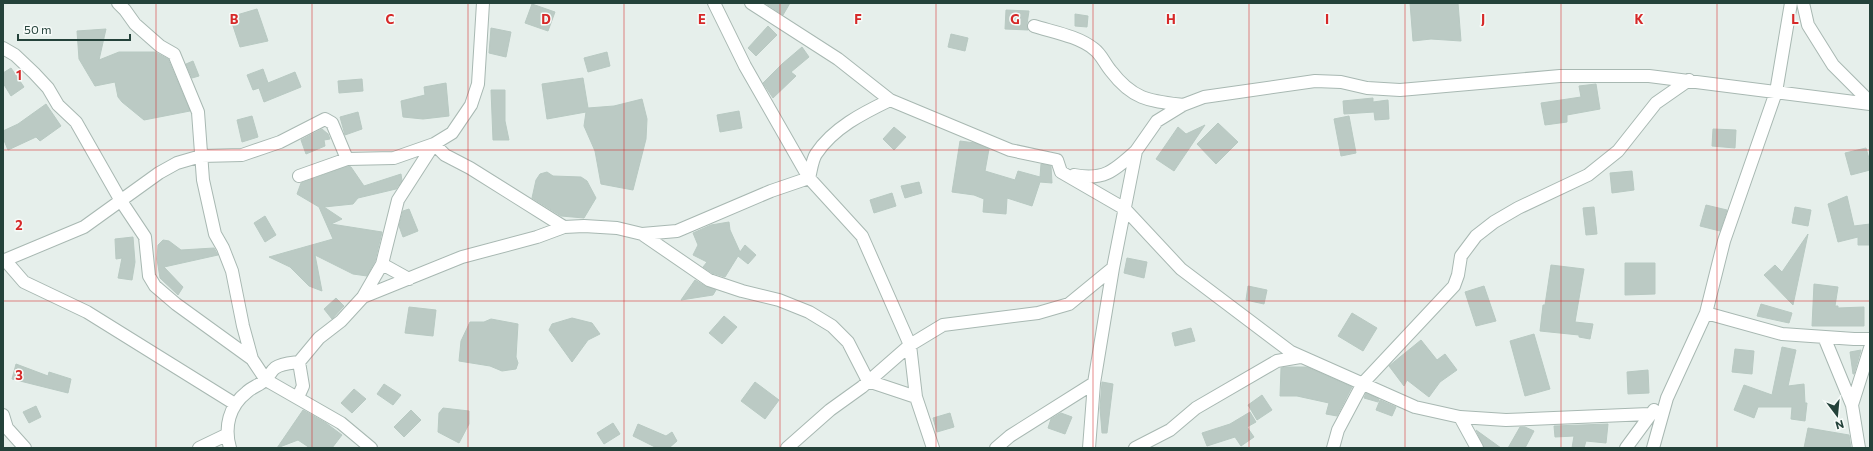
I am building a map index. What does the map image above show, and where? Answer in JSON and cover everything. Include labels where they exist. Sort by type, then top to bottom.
[{"type":"street","points":[[118,3],[126,10],[135,24],[160,46],[174,54],[198,112],[203,180],[215,234],[223,248],[232,271],[243,326],[252,359],[266,380],[341,423],[371,448]]},
{"type":"street","points":[[299,176],[347,160],[394,158],[434,144],[452,133],[471,105],[478,84],[483,3]]},
{"type":"street","points":[[714,3],[745,66],[809,178],[862,236],[910,345],[916,397],[933,448]]},
{"type":"street","points":[[751,3],[838,59],[890,100],[1010,150],[1057,160],[1061,172],[1126,209],[1181,269],[1273,339],[1300,357],[1363,383],[1415,407],[1460,417],[1506,420],[1649,414]]},
{"type":"street","points":[[1653,448],[1666,398],[1706,313],[1724,240],[1776,92],[1791,3]]},
{"type":"street","points":[[1803,3],[1808,26],[1833,65],[1870,103]]},
{"type":"street","points":[[1034,26],[1083,41],[1096,50],[1111,72],[1128,89],[1151,102],[1183,105]]},
{"type":"street","points":[[3,48],[15,55],[43,83],[58,105],[76,122],[144,238],[149,276],[155,286],[176,304],[252,359]]},
{"type":"street","points":[[1061,172],[1089,178],[1104,175],[1136,151],[1157,122],[1183,105],[1204,98],[1316,81],[1340,82],[1367,88],[1400,90],[1560,76],[1649,76],[1870,103]]},
{"type":"street","points":[[1333,448],[1338,430],[1363,383],[1454,286],[1458,275],[1461,256],[1476,236],[1494,222],[1518,208],[1588,175],[1618,151],[1656,104],[1689,80]]},
{"type":"street","points":[[809,178],[815,155],[830,139],[855,118],[890,100]]},
{"type":"street","points":[[235,404],[87,312],[24,282],[4,260],[84,227],[159,173],[177,163],[201,156],[242,155],[280,142],[325,118],[332,123],[347,160]]},
{"type":"street","points":[[434,144],[445,155],[470,168],[564,227]]},
{"type":"street","points":[[230,448],[226,435],[228,420],[235,404],[247,391],[266,380],[276,368],[287,363],[299,362],[319,338],[341,321],[363,297],[382,264],[398,200],[434,144]]},
{"type":"street","points":[[1090,447],[1094,383],[1113,268],[1126,209],[1136,151]]},
{"type":"street","points":[[363,297],[462,257],[537,238],[564,227],[584,226],[616,228],[642,234],[677,231],[764,194],[809,178]]},
{"type":"street","points":[[642,234],[709,280],[742,291],[779,300],[809,312],[832,326],[848,342],[868,380],[916,397]]},
{"type":"street","points":[[382,264],[409,279]]},
{"type":"street","points":[[787,448],[807,429],[862,387],[868,380],[910,345],[943,325],[1038,313],[1069,304],[1113,268]]},
{"type":"street","points":[[1706,313],[1782,334],[1870,339]]},
{"type":"street","points":[[1824,337],[1852,406],[1858,448]]},
{"type":"street","points":[[1852,406],[1870,348]]},
{"type":"street","points":[[1135,448],[1170,430],[1196,408],[1277,361],[1300,357]]},
{"type":"street","points":[[298,397],[303,386],[299,362]]},
{"type":"street","points":[[996,448],[1010,436],[1094,383]]},
{"type":"street","points":[[1626,448],[1649,414],[1666,398]]},
{"type":"street","points":[[3,415],[5,433],[26,448]]},
{"type":"street","points":[[1460,417],[1477,448]]},
{"type":"street","points":[[199,448],[226,435]]},
{"type":"building","points":[[765,3],[790,3],[783,15]]},
{"type":"building","points":[[1410,3],[1458,3],[1461,41],[1431,39],[1413,41]]},
{"type":"building","points":[[532,4],[555,12],[548,31],[525,23]]},
{"type":"building","points":[[257,9],[268,41],[240,47],[230,17]]},
{"type":"building","points":[[1006,10],[1029,11],[1027,24],[1028,30],[1005,29]]},
{"type":"building","points":[[1075,14],[1088,16],[1087,27],[1075,26]]},
{"type":"building","points":[[768,26],[777,35],[756,56],[748,48]]},
{"type":"building","points":[[491,28],[511,32],[506,57],[489,53]]},
{"type":"building","points":[[106,29],[99,60],[119,52],[155,52],[168,59],[190,111],[144,120],[118,97],[115,82],[95,86],[79,59],[77,31]]},
{"type":"building","points":[[951,34],[968,38],[965,51],[948,47]]},
{"type":"building","points":[[802,47],[809,57],[791,72],[796,76],[773,98],[763,83]]},
{"type":"building","points":[[607,52],[610,66],[588,72],[584,58]]},
{"type":"building","points":[[193,61],[199,76],[192,78],[186,64]]},
{"type":"building","points":[[11,68],[24,87],[11,96],[3,83],[3,73]]},
{"type":"building","points":[[263,69],[268,83],[295,72],[301,87],[264,102],[259,88],[253,90],[247,75]]},
{"type":"building","points":[[583,78],[588,108],[614,106],[642,99],[647,119],[646,139],[633,190],[601,184],[595,151],[584,126],[586,112],[547,119],[542,84]]},
{"type":"building","points":[[362,79],[363,91],[339,93],[338,81]]},
{"type":"building","points":[[446,83],[449,116],[423,119],[403,117],[401,101],[425,95],[424,87]]},
{"type":"building","points":[[1596,84],[1600,109],[1567,115],[1567,122],[1545,125],[1541,103],[1581,97],[1579,86]]},
{"type":"building","points":[[491,90],[505,90],[505,121],[509,140],[493,140]]},
{"type":"building","points":[[1373,98],[1373,102],[1388,100],[1389,119],[1375,120],[1374,112],[1344,114],[1343,101]]},
{"type":"building","points":[[46,104],[61,126],[40,141],[36,137],[8,150],[3,138],[3,131],[18,124]]},
{"type":"building","points":[[739,111],[742,128],[720,132],[717,115]]},
{"type":"building","points":[[358,112],[362,129],[345,135],[340,117]]},
{"type":"building","points":[[252,116],[258,137],[242,142],[237,120]]},
{"type":"building","points":[[1349,116],[1356,153],[1341,156],[1334,119]]},
{"type":"building","points":[[1218,123],[1238,142],[1216,164],[1197,144]]},
{"type":"building","points":[[1205,125],[1174,171],[1156,159],[1178,127],[1186,134]]},
{"type":"building","points":[[894,127],[906,137],[894,150],[883,139]]},
{"type":"building","points":[[322,129],[328,134],[330,139],[324,140],[325,146],[306,154],[301,140]]},
{"type":"building","points":[[1713,129],[1736,130],[1735,148],[1712,146]]},
{"type":"building","points":[[960,141],[975,143],[989,149],[985,171],[1015,180],[1018,171],[1040,177],[1041,164],[1051,166],[1052,183],[1040,182],[1032,206],[1007,198],[1006,214],[983,212],[984,199],[974,195],[952,192]]},
{"type":"building","points":[[1866,148],[1870,162],[1870,170],[1851,175],[1845,153]]},
{"type":"building","points":[[348,166],[351,167],[364,186],[401,174],[402,181],[396,189],[358,198],[353,204],[324,207],[342,219],[331,224],[382,232],[375,261],[367,276],[353,274],[315,255],[322,291],[309,286],[290,267],[269,257],[333,239],[319,207],[297,194],[301,183]]},
{"type":"building","points":[[1632,171],[1634,190],[1612,193],[1610,173]]},
{"type":"building","points":[[547,172],[553,176],[581,177],[587,181],[596,198],[584,218],[561,216],[532,198],[536,180],[540,174]]},
{"type":"building","points":[[919,182],[922,193],[905,198],[901,186]]},
{"type":"building","points":[[892,193],[896,206],[874,213],[870,200]]},
{"type":"building","points":[[1847,196],[1854,226],[1870,224],[1870,245],[1858,245],[1858,237],[1838,242],[1828,204]]},
{"type":"building","points":[[1706,205],[1727,210],[1720,231],[1700,226]]},
{"type":"building","points":[[1594,207],[1597,234],[1586,235],[1583,208]]},
{"type":"building","points":[[1795,207],[1811,210],[1808,226],[1792,223]]},
{"type":"building","points":[[409,209],[418,231],[403,237],[399,226],[403,211]]},
{"type":"building","points":[[265,216],[276,235],[265,242],[254,223]]},
{"type":"building","points":[[729,222],[730,230],[740,252],[745,245],[756,255],[748,264],[738,256],[725,277],[712,273],[703,267],[707,262],[693,255],[698,245],[693,233],[711,225]]},
{"type":"building","points":[[1808,234],[1793,305],[1764,275],[1775,265],[1782,272]]},
{"type":"building","points":[[133,237],[135,262],[132,280],[118,278],[122,258],[116,259],[115,239]]},
{"type":"building","points":[[163,240],[169,241],[181,250],[214,248],[218,255],[164,267],[183,287],[178,295],[160,278],[157,259],[158,245]]},
{"type":"building","points":[[1127,258],[1147,262],[1144,278],[1124,273]]},
{"type":"building","points":[[1625,263],[1655,263],[1655,294],[1625,295]]},
{"type":"building","points":[[1551,265],[1584,269],[1575,322],[1593,324],[1590,339],[1579,337],[1579,335],[1540,331],[1543,305],[1545,305]]},
{"type":"building","points":[[695,280],[716,290],[713,295],[681,300]]},
{"type":"building","points":[[1814,284],[1838,287],[1835,306],[1838,306],[1838,308],[1864,307],[1864,326],[1812,326]]},
{"type":"building","points":[[1248,286],[1267,290],[1264,304],[1246,300]]},
{"type":"building","points":[[1484,286],[1496,321],[1476,326],[1465,292]]},
{"type":"building","points":[[336,298],[344,306],[332,319],[324,309]]},
{"type":"building","points":[[1761,304],[1792,313],[1789,323],[1757,316]]},
{"type":"building","points":[[409,307],[436,310],[433,336],[405,333]]},
{"type":"building","points":[[1352,313],[1377,328],[1363,351],[1338,336]]},
{"type":"building","points":[[724,316],[737,327],[722,344],[709,333]]},
{"type":"building","points":[[572,318],[592,323],[600,334],[588,340],[572,362],[549,330],[552,324]]},
{"type":"building","points":[[491,319],[518,324],[516,357],[518,363],[516,369],[502,371],[490,366],[459,361],[461,341],[470,322],[484,322]]},
{"type":"building","points":[[1191,328],[1195,341],[1175,346],[1172,333]]},
{"type":"building","points":[[1534,334],[1550,389],[1525,396],[1510,341]]},
{"type":"building","points":[[1421,340],[1437,360],[1445,354],[1457,370],[1440,382],[1429,397],[1407,380],[1404,386],[1389,366]]},
{"type":"building","points":[[1782,347],[1796,350],[1788,386],[1804,384],[1805,403],[1807,403],[1805,421],[1791,419],[1792,407],[1758,407],[1754,418],[1734,410],[1744,385],[1772,395]]},
{"type":"building","points":[[1735,349],[1754,351],[1752,374],[1732,372]]},
{"type":"building","points":[[1861,350],[1854,374],[1853,374],[1850,352]]},
{"type":"building","points":[[16,364],[48,376],[49,372],[71,379],[68,393],[12,379]]},
{"type":"building","points":[[1307,367],[1352,387],[1337,416],[1326,414],[1329,403],[1297,396],[1280,396],[1281,368]]},
{"type":"building","points":[[1648,370],[1649,393],[1628,394],[1627,372]]},
{"type":"building","points":[[755,382],[779,400],[765,419],[741,401]]},
{"type":"building","points":[[1102,382],[1113,384],[1107,433],[1102,433],[1100,408]]},
{"type":"building","points":[[384,384],[401,395],[393,405],[377,394]]},
{"type":"building","points":[[354,389],[366,399],[352,413],[341,403]]},
{"type":"building","points":[[1366,393],[1379,399],[1378,402],[1364,398]]},
{"type":"building","points":[[1262,395],[1272,410],[1257,420],[1248,405]]},
{"type":"building","points":[[1380,400],[1396,407],[1392,416],[1376,410]]},
{"type":"building","points":[[36,406],[41,417],[29,423],[23,412]]},
{"type":"building","points":[[443,408],[469,411],[469,424],[459,443],[438,432],[439,413]]},
{"type":"building","points":[[303,410],[326,423],[342,435],[332,448],[310,448],[298,440],[277,448]]},
{"type":"building","points":[[411,410],[421,420],[404,437],[394,427]]},
{"type":"building","points":[[1250,412],[1256,422],[1247,427],[1254,437],[1241,446],[1235,437],[1207,446],[1202,433],[1230,424]]},
{"type":"building","points":[[950,413],[954,427],[937,432],[933,418]]},
{"type":"building","points":[[1061,413],[1072,417],[1065,434],[1048,428],[1051,419]]},
{"type":"building","points":[[613,423],[620,434],[604,444],[597,433]]},
{"type":"building","points":[[638,424],[666,436],[672,432],[677,441],[669,448],[657,448],[633,436]]},
{"type":"building","points":[[1608,424],[1606,443],[1586,441],[1584,448],[1572,448],[1574,436],[1555,437],[1554,426]]},
{"type":"building","points":[[1520,427],[1525,427],[1534,431],[1525,448],[1508,448]]},
{"type":"building","points":[[1808,428],[1849,435],[1851,448],[1804,448]]},
{"type":"building","points":[[1476,430],[1501,448],[1484,448]]}]
